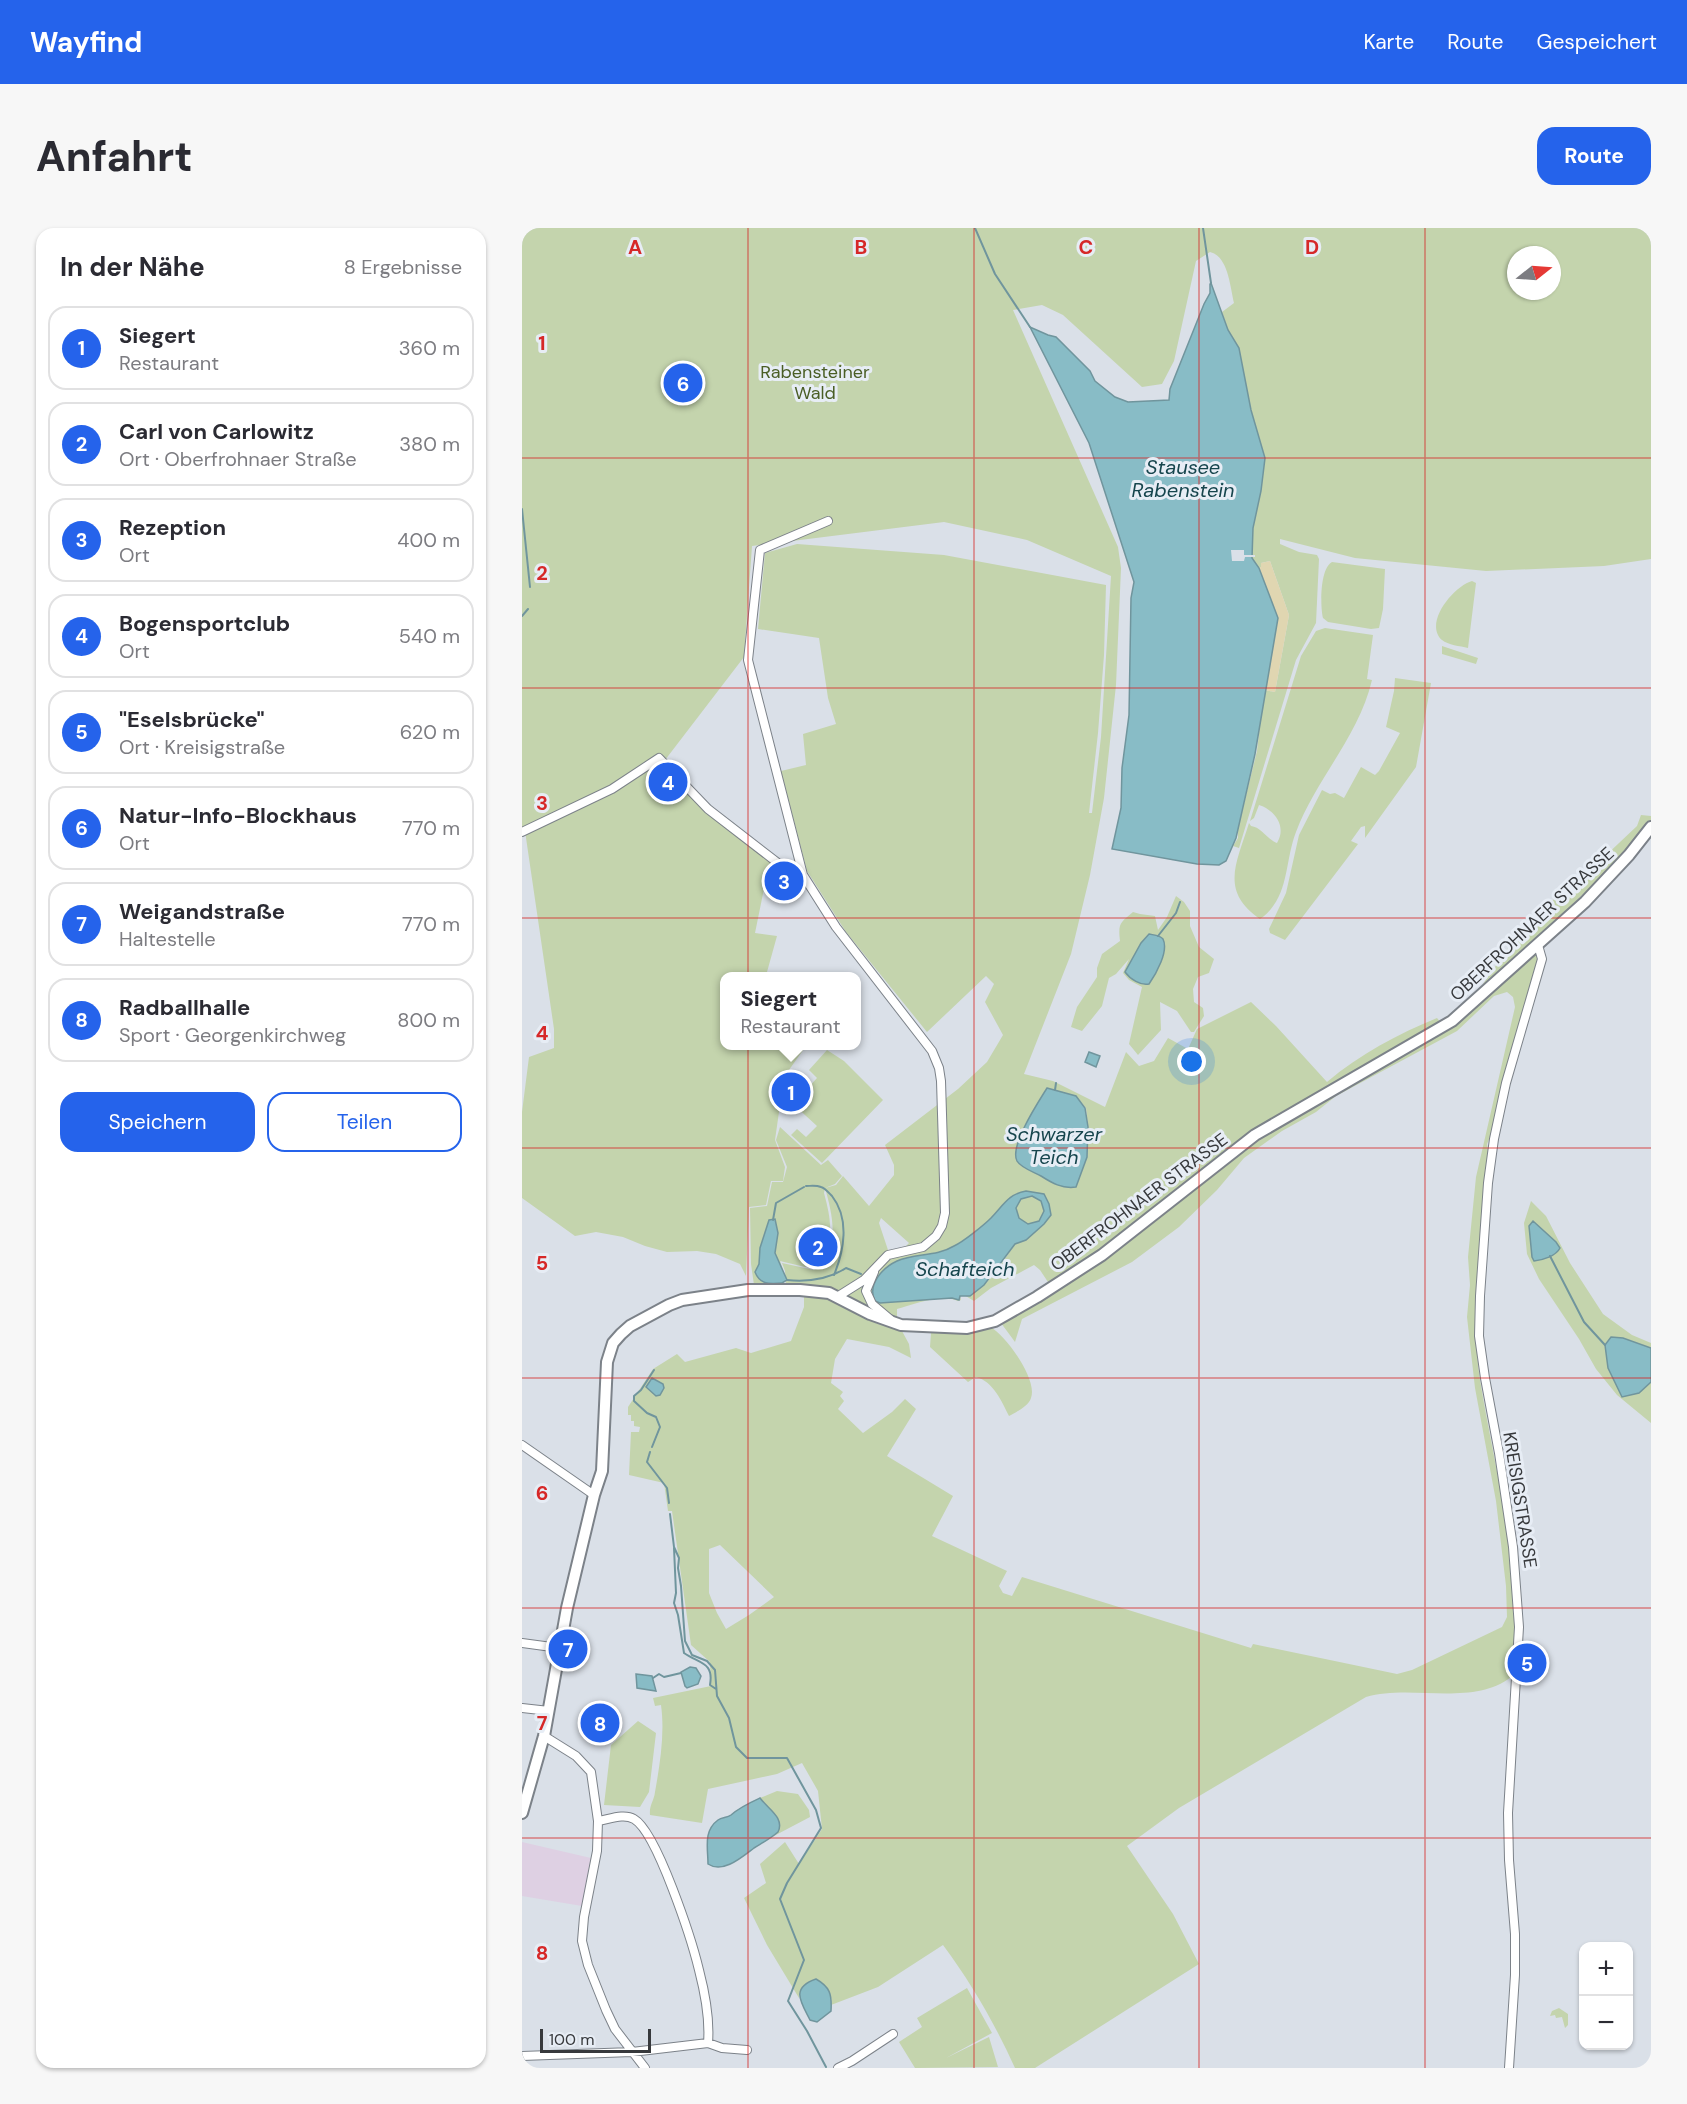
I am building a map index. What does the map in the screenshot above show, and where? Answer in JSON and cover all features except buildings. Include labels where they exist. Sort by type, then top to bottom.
[{"type":"main road","name":"OBERFROHNAER STRASSE","points":[[522,1813],[544,1736],[574,1575],[594,1495],[603,1471],[608,1355],[613,1343],[630,1326],[682,1300],[748,1290],[800,1290],[829,1293],[870,1314],[901,1325],[967,1328],[995,1321],[1102,1255],[1255,1135],[1452,1021],[1585,902],[1629,855],[1651,827]]},
{"type":"street","points":[[828,521],[760,550],[748,660],[802,874],[836,927],[932,1051],[939,1068],[945,1213],[942,1226],[936,1236],[923,1247],[888,1255],[875,1270],[837,1297]]},
{"type":"street","points":[[522,832],[612,789],[659,758],[708,809],[783,867],[802,874]]},
{"type":"street","name":"KREISIGSTRASSE","points":[[1509,2068],[1515,1934],[1508,1813],[1519,1627],[1513,1547],[1479,1336],[1480,1296],[1487,1194],[1494,1139],[1506,1083],[1542,959],[1538,945]]},
{"type":"street","points":[[875,1270],[866,1291],[868,1299],[894,1323]]},
{"type":"street","points":[[522,1445],[594,1495]]},
{"type":"street","points":[[522,1643],[559,1648]]},
{"type":"street","points":[[522,1708],[549,1711]]},
{"type":"street","points":[[544,1736],[576,1756],[591,1772],[598,1821],[597,1851],[584,1917],[582,1941],[588,1965],[615,2029],[645,2068]]},
{"type":"street","points":[[598,1821],[631,1817],[638,1821],[648,1834],[679,1908],[699,1969],[708,2021],[708,2043]]},
{"type":"street","points":[[838,2068],[893,2034]]},
{"type":"street","points":[[522,2056],[632,2052],[708,2043],[722,2048],[747,2050]]},
{"type":"shaded area","points":[[522,1842],[591,1858],[582,1906],[522,1896]]},
{"type":"green space","name":"Rabensteiner Wald","points":[[522,228],[1651,228],[1651,559],[1604,566],[1486,571],[1355,558],[1280,539],[1280,544],[1299,552],[1317,555],[1319,559],[1316,623],[1296,660],[1239,848],[1233,846],[1238,838],[1238,828],[1257,751],[1264,690],[1275,692],[1289,615],[1270,561],[1261,563],[1259,568],[1252,558],[1253,528],[1265,458],[1251,410],[1239,348],[1228,330],[1222,312],[1234,303],[1224,265],[1221,259],[1210,252],[1196,261],[1174,361],[1162,384],[1142,387],[1063,315],[1042,305],[1013,310],[1118,547],[1121,568],[1116,685],[1104,798],[1090,875],[1071,954],[1024,1074],[1053,1081],[1105,1107],[1126,1052],[1139,1066],[1154,1061],[1168,1038],[1188,1049],[1197,1029],[1251,1002],[1327,1082],[1366,1054],[1422,1024],[1437,1018],[1446,1029],[1486,996],[1483,984],[1518,934],[1555,898],[1577,886],[1583,877],[1637,826],[1641,815],[1651,816],[1651,821],[1625,854],[1535,940],[1537,964],[1487,1144],[1476,1329],[1480,1380],[1512,1565],[1514,1640],[1511,1677],[1496,1686],[1478,1691],[1383,1694],[1366,1697],[1179,1808],[1127,1846],[1173,1914],[1199,1964],[1035,2068],[1015,2068],[964,1974],[943,1945],[878,1987],[831,2005],[828,1989],[816,1979],[804,1986],[799,1998],[767,1945],[744,1898],[766,1883],[760,1864],[785,1842],[799,1864],[822,1829],[818,1791],[802,1763],[777,1774],[708,1789],[702,1823],[650,1815],[659,1771],[662,1737],[661,1705],[655,1706],[653,1698],[711,1686],[710,1662],[691,1645],[672,1511],[668,1511],[664,1483],[629,1475],[631,1432],[639,1432],[640,1427],[634,1426],[634,1421],[631,1421],[628,1407],[653,1369],[677,1354],[685,1362],[736,1348],[751,1353],[791,1341],[804,1307],[804,1296],[830,1297],[843,1303],[860,1316],[902,1331],[909,1344],[911,1358],[889,1347],[847,1339],[835,1359],[831,1383],[843,1392],[840,1396],[844,1401],[838,1409],[863,1433],[892,1412],[905,1399],[916,1409],[887,1456],[953,1496],[932,1536],[1007,1571],[999,1586],[1003,1593],[1012,1596],[1022,1577],[1251,1648],[1253,1644],[1397,1674],[1412,1670],[1502,1627],[1507,1617],[1506,1586],[1496,1501],[1475,1388],[1467,1317],[1470,1285],[1468,1257],[1476,1177],[1515,1007],[1513,997],[1507,992],[1494,996],[1457,1031],[1336,1096],[1316,1112],[1282,1131],[1244,1158],[1217,1190],[1179,1227],[1132,1262],[1022,1319],[1015,1342],[1001,1323],[1054,1291],[1040,1270],[1034,1265],[991,1288],[974,1301],[964,1295],[970,1296],[984,1285],[1015,1244],[1026,1240],[1044,1224],[1051,1214],[1044,1194],[1026,1191],[1015,1195],[1006,1201],[984,1225],[955,1246],[940,1252],[897,1261],[878,1278],[872,1295],[874,1301],[880,1303],[952,1297],[959,1300],[960,1296],[961,1300],[958,1301],[944,1298],[920,1302],[897,1309],[897,1318],[873,1311],[834,1291],[813,1287],[786,1286],[782,1263],[814,1270],[823,1262],[828,1253],[833,1232],[825,1188],[836,1185],[843,1176],[869,1206],[894,1175],[894,1165],[885,1145],[958,1089],[987,1062],[1003,1035],[985,1002],[994,984],[986,976],[927,1032],[846,932],[807,871],[781,771],[806,765],[803,734],[836,724],[828,698],[819,638],[758,629],[765,553],[797,544],[944,555],[1106,585],[1104,655],[1089,813],[1092,813],[1101,737],[1111,576],[1027,540],[944,522],[752,546],[744,657],[662,764],[710,814],[781,867],[768,869],[755,933],[777,936],[767,972],[720,972],[720,1050],[803,1050],[779,1084],[779,1112],[775,1140],[785,1167],[783,1181],[771,1181],[766,1205],[749,1207],[746,1276],[740,1264],[716,1254],[697,1251],[667,1252],[623,1237],[596,1232],[575,1236],[522,1198],[522,1112],[529,1057],[554,1048],[554,1029],[525,831],[522,832]],"holes":[[[1047,1088],[1076,1096],[1086,1108],[1087,1157],[1076,1186],[1066,1187],[1053,1183],[1025,1168],[1017,1161],[1016,1154],[1021,1135]],[[881,1218],[909,1243],[903,1249],[889,1253],[879,1223]],[[720,1545],[774,1597],[726,1629],[709,1593],[709,1549]]]},
{"type":"green space","points":[[1332,562],[1385,569],[1383,609],[1379,628],[1371,629],[1328,622],[1323,618],[1321,597],[1323,579]]},
{"type":"green space","points":[[1472,581],[1476,583],[1468,648],[1442,640],[1437,633],[1436,624],[1438,615],[1450,597]]},
{"type":"green space","points":[[1325,628],[1373,635],[1367,679],[1372,680],[1366,700],[1348,739],[1304,813],[1292,844],[1285,879],[1277,901],[1260,919],[1239,898],[1235,887],[1236,863],[1249,823],[1277,843],[1280,837],[1278,820],[1265,807],[1259,805],[1254,818],[1250,821],[1301,656],[1316,631]]},
{"type":"green space","points":[[1442,646],[1478,658],[1476,664],[1442,654]]},
{"type":"green space","points":[[1395,678],[1431,683],[1416,767],[1365,838],[1365,826],[1361,827],[1351,841],[1358,844],[1285,940],[1270,933],[1269,929],[1286,893],[1299,835],[1322,790],[1344,798],[1361,767],[1375,775],[1379,771],[1400,733],[1386,727]]},
{"type":"green space","points":[[1176,896],[1190,911],[1190,926],[1199,947],[1214,959],[1209,973],[1198,977],[1193,989],[1194,1002],[1203,1008],[1204,1016],[1194,1032],[1191,1032],[1177,1011],[1160,1002],[1161,1030],[1138,1055],[1129,1044],[1142,987],[1129,980],[1123,973],[1129,959],[1116,974],[1109,978],[1102,1006],[1082,1031],[1071,1027],[1077,1007],[1097,977],[1097,968],[1102,954],[1120,941],[1119,930],[1123,921],[1133,912],[1155,916],[1158,930],[1167,917]],"holes":[[[1149,934],[1163,939],[1164,954],[1131,961]]]},
{"type":"green space","points":[[827,1050],[844,1061],[883,1100],[822,1163],[791,1135],[797,1129],[806,1137],[817,1126],[793,1104],[817,1078],[809,1070]]},
{"type":"green space","points":[[780,1127],[821,1165],[828,1160],[842,1176],[835,1184],[825,1188],[824,1193],[830,1235],[822,1261],[805,1267],[780,1261],[784,1286],[754,1285],[751,1264],[750,1208],[767,1206],[772,1182],[783,1182],[787,1167],[776,1140]]},
{"type":"green space","points":[[1030,1196],[1040,1200],[1044,1210],[1040,1220],[1030,1224],[1020,1220],[1016,1210],[1020,1200]]},
{"type":"green space","points":[[1531,1201],[1546,1216],[1570,1263],[1603,1314],[1632,1335],[1651,1343],[1651,1348],[1623,1338],[1639,1393],[1651,1382],[1651,1423],[1617,1395],[1596,1369],[1539,1279],[1527,1254],[1524,1223]]},
{"type":"green space","points":[[990,1327],[1012,1348],[1030,1380],[1032,1390],[1028,1404],[1009,1416],[992,1387],[976,1377],[968,1382],[930,1347],[931,1333]]},
{"type":"green space","points":[[638,1721],[656,1733],[649,1792],[640,1807],[604,1805],[611,1745]]},
{"type":"green space","points":[[777,1791],[798,1794],[809,1810],[810,1817],[772,1837],[778,1832],[775,1814],[760,1798]]},
{"type":"green space","points":[[967,1988],[992,2033],[946,2058],[989,2037],[998,2067],[915,2068],[899,2042],[922,2027],[917,2018]]},
{"type":"green space","points":[[1559,2008],[1568,2014],[1568,2025],[1565,2028],[1562,2017],[1550,2016],[1552,2011]]},
{"type":"sand","points":[[1270,561],[1289,615],[1275,692],[1264,690],[1278,618],[1259,568],[1261,563]]},
{"type":"water","name":"Stausee Rabenstein","points":[[1211,283],[1228,330],[1239,348],[1251,410],[1265,458],[1253,528],[1252,558],[1259,568],[1278,618],[1255,754],[1236,838],[1226,861],[1219,865],[1197,864],[1112,849],[1121,808],[1122,768],[1129,715],[1131,598],[1134,582],[1089,443],[1030,327],[1056,337],[1090,371],[1095,381],[1115,397],[1128,402],[1169,400],[1170,389],[1210,293]]},
{"type":"water","points":[[1149,934],[1163,939],[1164,950],[1161,962],[1149,984],[1143,984],[1125,972],[1141,943]]},
{"type":"water","points":[[1089,1052],[1100,1056],[1096,1067],[1085,1062]]},
{"type":"water","name":"Schwarzer Teich","points":[[1047,1088],[1076,1096],[1085,1108],[1088,1127],[1087,1157],[1076,1187],[1053,1183],[1025,1168],[1017,1161],[1017,1145],[1021,1135]]},
{"type":"water","name":"Schafteich","points":[[1026,1191],[1044,1194],[1051,1215],[1026,1240],[1015,1244],[984,1285],[970,1296],[960,1296],[959,1300],[952,1298],[880,1303],[875,1301],[874,1283],[886,1268],[897,1261],[940,1252],[958,1244],[988,1221],[1006,1201]],"holes":[[[1032,1196],[1041,1201],[1044,1211],[1039,1221],[1028,1224],[1019,1218],[1016,1208],[1021,1199]]]},
{"type":"water","points":[[775,1219],[778,1233],[775,1253],[787,1280],[782,1283],[763,1281],[755,1272],[769,1220]]},
{"type":"water","points":[[1533,1221],[1560,1248],[1549,1257],[1534,1261],[1529,1226]]},
{"type":"water","points":[[1611,1337],[1623,1338],[1651,1348],[1651,1382],[1639,1393],[1622,1397],[1608,1368],[1605,1345]]},
{"type":"water","points":[[652,1378],[663,1384],[664,1388],[660,1395],[656,1396],[646,1387]]},
{"type":"water","points":[[690,1667],[696,1668],[701,1676],[698,1684],[687,1688],[681,1672]]},
{"type":"water","points":[[636,1674],[652,1676],[656,1691],[637,1688]]},
{"type":"water","points":[[760,1798],[775,1814],[780,1827],[778,1832],[726,1866],[714,1867],[708,1864],[707,1840],[713,1824]]},
{"type":"water","points":[[816,1979],[827,1988],[831,2005],[831,2011],[817,2022],[810,2020],[800,1996],[803,1987]]},
{"type":"pier","points":[[1231,550],[1244,550],[1244,555],[1255,555],[1255,557],[1245,557],[1244,561],[1232,561]]},
{"type":"waterway","points":[[975,228],[995,274],[1030,327]]},
{"type":"waterway","points":[[1203,228],[1211,283]]},
{"type":"waterway","points":[[522,509],[530,587]]},
{"type":"waterway","points":[[522,616],[528,609]]},
{"type":"waterway","points":[[1158,936],[1176,913],[1180,902]]},
{"type":"waterway","points":[[1055,1090],[1056,1083]]},
{"type":"waterway","points":[[806,1186],[825,1189],[838,1205],[844,1235],[834,1275]]},
{"type":"waterway","points":[[773,1220],[776,1203],[804,1187]]},
{"type":"waterway","points":[[1550,1256],[1584,1322],[1605,1345]]},
{"type":"waterway","points":[[787,1280],[818,1279],[846,1268],[861,1274]]},
{"type":"waterway","points":[[652,1447],[660,1427],[656,1417],[647,1413],[634,1401],[634,1396],[641,1390],[654,1370]]},
{"type":"waterway","points":[[650,1452],[647,1462],[667,1488],[669,1503]]},
{"type":"waterway","points":[[670,1514],[674,1547],[679,1558],[685,1641],[692,1655],[707,1661],[715,1670],[717,1696],[729,1718],[736,1747],[747,1758],[787,1758],[816,1810],[821,1828],[787,1883],[780,1899],[804,1960],[788,2001],[826,2067]]},
{"type":"waterway","points":[[674,1548],[676,1593],[674,1603],[684,1653],[708,1668],[711,1677],[710,1685],[716,1689]]},
{"type":"waterway","points":[[653,1678],[659,1674],[664,1677],[681,1673]]},
{"type":"place","name":"Natur-Info-Blockhaus","points":[[683,383]]},
{"type":"place","name":"Bogensportclub","points":[[668,782]]},
{"type":"place","name":"Rezeption","points":[[784,881]]},
{"type":"place","name":"Siegert","points":[[791,1092]]},
{"type":"place","name":"Carl von Carlowitz","points":[[818,1247]]},
{"type":"place","name":"Weigandstraße","points":[[568,1649]]},
{"type":"place","name":"\"Eselsbrücke\"","points":[[1527,1663]]},
{"type":"place","name":"Radballhalle","points":[[600,1723]]}]
